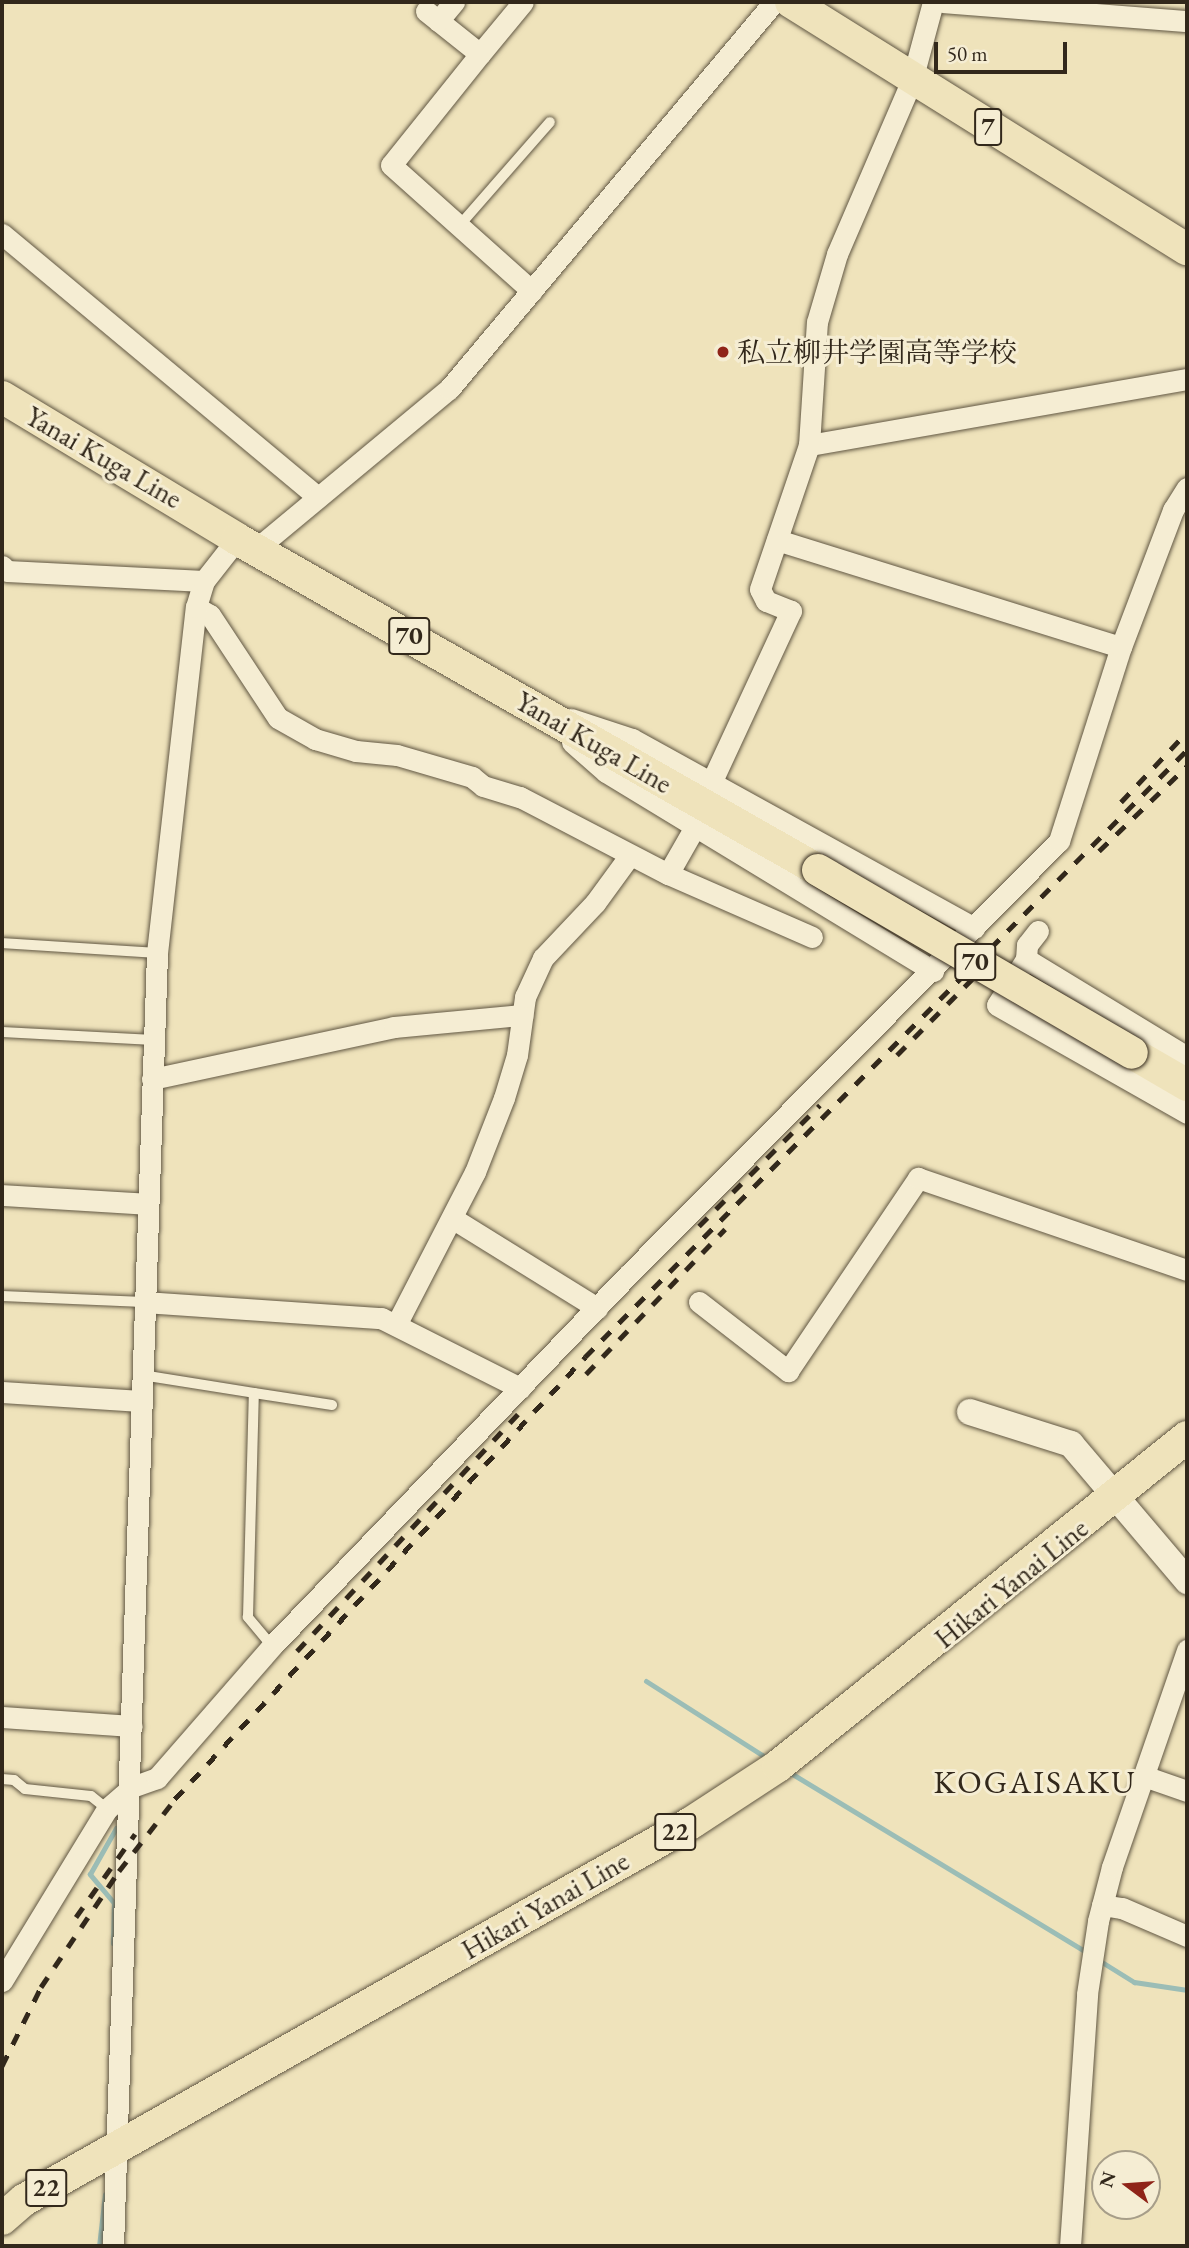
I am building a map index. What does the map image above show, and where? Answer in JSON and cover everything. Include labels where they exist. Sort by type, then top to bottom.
[{"type":"main road","name":"7","points":[[791,2],[912,80],[1187,249]]},
{"type":"main road","name":"Yanai Kuga Line","points":[[2,397],[247,544],[1187,1084]]},
{"type":"main road","name":"Hikari Yanai Line","points":[[2,2218],[23,2200],[691,1823],[831,1727],[1118,1496],[1187,1437]]},
{"type":"street","points":[[454,2],[432,16],[480,54]]},
{"type":"street","points":[[523,2],[391,165],[532,291]]},
{"type":"street","points":[[113,2246],[108,2154],[131,1787],[144,1301],[157,953],[197,607],[204,581],[247,544],[318,497],[449,390],[774,2]]},
{"type":"street","points":[[711,783],[791,611],[766,601],[760,589],[809,445],[817,322],[837,254],[912,80],[933,2]]},
{"type":"street","points":[[943,2],[1132,9],[1187,21]]},
{"type":"street","points":[[2,234],[318,497]]},
{"type":"street","points":[[809,445],[1187,379]]},
{"type":"street","points":[[3,1976],[107,1809],[131,1787],[157,1778],[272,1646],[597,1308],[1059,841],[1121,647],[1173,510],[1187,488]]},
{"type":"street","points":[[777,540],[1121,647]]},
{"type":"street","points":[[4,571],[204,581]]},
{"type":"street","points":[[197,607],[210,615],[278,718],[315,739],[356,751],[397,755],[472,776],[483,786],[520,797],[668,874],[812,937]]},
{"type":"street","points":[[546,715],[583,721],[632,740],[974,928]]},
{"type":"street","points":[[546,715],[606,772],[862,924],[933,971]]},
{"type":"street","points":[[668,874],[696,825]]},
{"type":"street","points":[[396,1325],[452,1218],[504,1098],[517,1055],[522,1015],[543,958],[630,855]]},
{"type":"street","points":[[862,924],[888,881]]},
{"type":"street","points":[[1038,931],[1027,945],[1026,959],[997,1005],[1187,1114]]},
{"type":"street","points":[[1026,959],[1187,1058]]},
{"type":"street","points":[[152,1079],[394,1027],[522,1015]]},
{"type":"street","points":[[699,1302],[788,1371],[918,1178],[1187,1270]]},
{"type":"street","points":[[2,1195],[148,1204]]},
{"type":"street","points":[[452,1218],[597,1308]]},
{"type":"street","points":[[144,1301],[381,1318],[520,1388]]},
{"type":"street","points":[[2,1392],[141,1401]]},
{"type":"street","points":[[970,1412],[1071,1444],[1118,1496],[1187,1581]]},
{"type":"street","points":[[1070,2246],[1091,1959],[1102,1905],[1187,1650]]},
{"type":"street","points":[[2,1717],[132,1726]]},
{"type":"street","points":[[1144,1776],[1187,1791]]},
{"type":"street","points":[[1102,1905],[1122,1908],[1187,1936]]},
{"type":"lane","points":[[459,226],[550,122]]},
{"type":"lane","points":[[2,943],[157,953]]},
{"type":"lane","points":[[2,1032],[154,1040]]},
{"type":"lane","points":[[2,1296],[144,1301]]},
{"type":"lane","points":[[142,1375],[332,1405]]},
{"type":"lane","points":[[254,1393],[248,1617],[272,1646]]},
{"type":"lane","points":[[2,1779],[14,1780],[25,1788],[91,1796],[107,1809]]},
{"type":"waterway","points":[[646,1681],[762,1755]]},
{"type":"waterway","points":[[789,1772],[1089,1954]]},
{"type":"waterway","points":[[113,1943],[114,1903],[90,1874],[116,1828]]},
{"type":"waterway","points":[[1097,1959],[1134,1982],[1187,1990]]},
{"type":"waterway","points":[[99,2246],[105,2194]]},
{"type":"railway","points":[[1121,802],[1187,732]]},
{"type":"railway","points":[[2,2066],[41,1987],[119,1871],[175,1799],[585,1357],[1187,750]]},
{"type":"railway","points":[[1099,851],[1187,766]]},
{"type":"railway","points":[[897,1055],[983,968]]},
{"type":"railway","points":[[699,1226],[820,1105]]},
{"type":"railway","points":[[586,1374],[725,1229]]},
{"type":"railway","points":[[297,1651],[526,1405]]},
{"type":"railway","points":[[76,1917],[135,1834]]},
{"type":"place","name":"私立柳井学園高等学校","points":[[723,352]]},
{"type":"district","name":"KOGAISAKU","points":[[1035,1782]]}]
